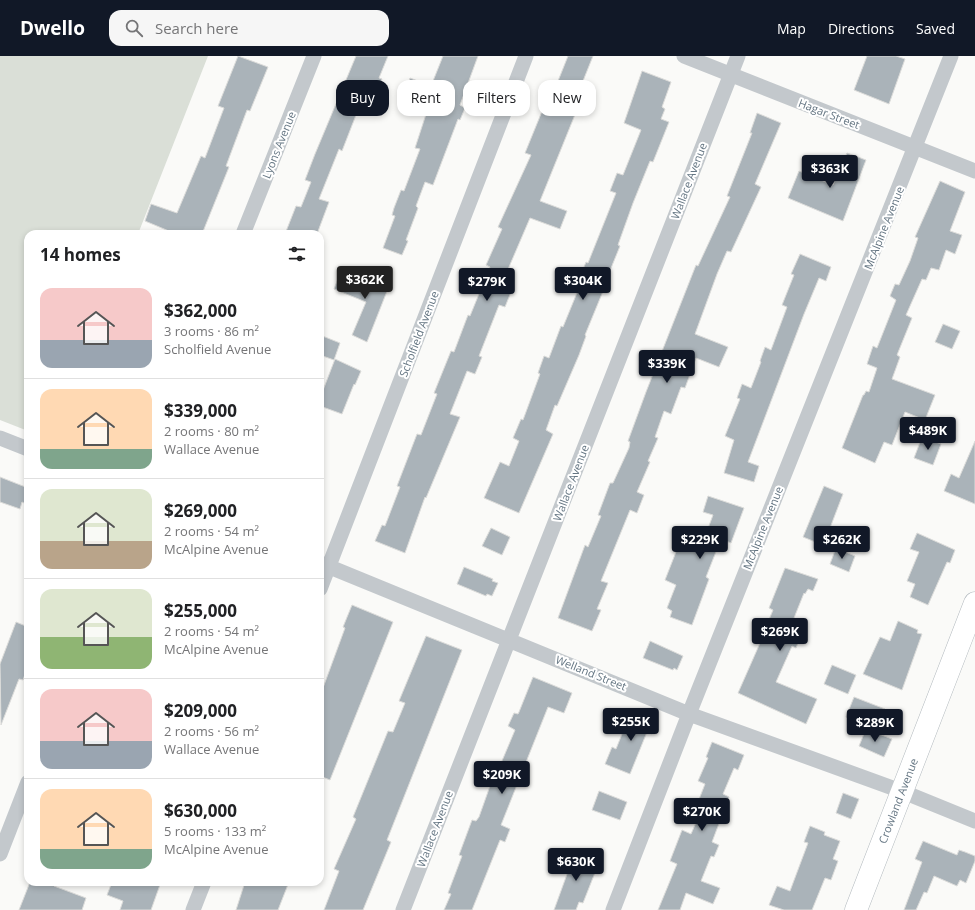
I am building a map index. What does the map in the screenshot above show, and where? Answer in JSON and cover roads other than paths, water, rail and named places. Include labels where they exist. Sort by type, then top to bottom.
[{"type":"main road","name":"Crowland Avenue","points":[[856,910],[975,603]]},
{"type":"street","name":"Lyons Avenue","points":[[245,230],[314,56]]},
{"type":"street","name":"Scholfield Avenue","points":[[324,565],[526,56]]},
{"type":"street","name":"Hagar Street","points":[[684,56],[975,171]]},
{"type":"street","name":"Wallace Avenue","points":[[404,910],[738,56]]},
{"type":"street","name":"McAlpine Avenue","points":[[614,910],[689,714],[916,148],[951,56]]},
{"type":"street","points":[[0,438],[24,447]]},
{"type":"street","name":"Welland Street","points":[[324,565],[510,639],[689,714],[901,791],[975,821]]},
{"type":"street","points":[[0,854],[24,792]]},
{"type":"street","points":[[193,910],[202,886]]}]
